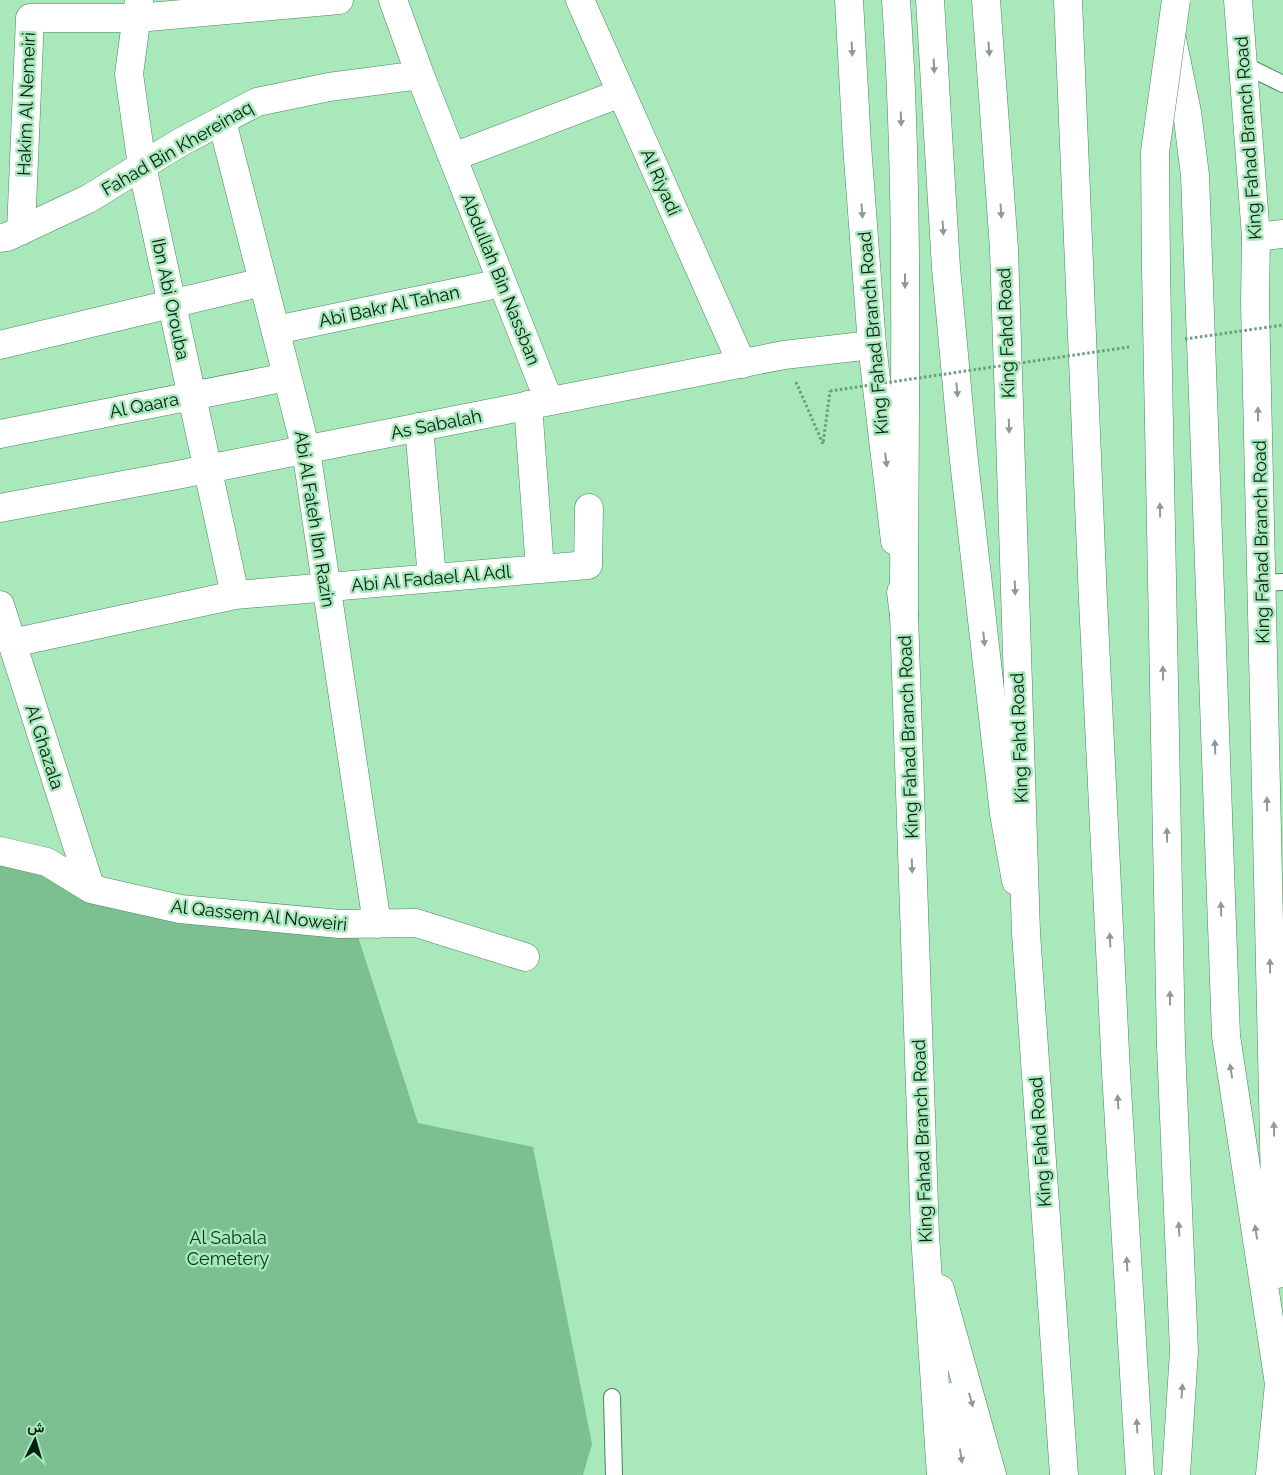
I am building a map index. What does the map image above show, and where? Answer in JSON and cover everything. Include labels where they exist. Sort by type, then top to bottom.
[{"type":"main road","name":"Hakim Al Nemeiri","points":[[10,234],[30,18],[138,9],[339,0]]},
{"type":"main road","name":"Abdullah Bin Nassban","points":[[393,0],[420,75],[502,283],[539,403],[540,569]]},
{"type":"main road","name":"Al Riyadi","points":[[580,0],[742,364]]},
{"type":"main road","name":"King Fahad Branch Road","points":[[849,0],[857,145],[872,345],[904,614],[925,1235],[941,1475]]},
{"type":"main road","points":[[896,0],[905,237],[904,614]]},
{"type":"main road","points":[[930,0],[946,268],[963,452],[1004,814],[1026,933]]},
{"type":"main road","name":"King Fahd Road","points":[[986,0],[1004,249],[1026,933],[1064,1475]]},
{"type":"main road","points":[[1068,0],[1093,600],[1117,1082],[1140,1475]]},
{"type":"main road","points":[[1164,0],[1187,112],[1195,175],[1226,1036],[1280,1384],[1270,1475]]},
{"type":"main road","points":[[1176,0],[1155,152],[1171,1046],[1184,1351],[1176,1475]]},
{"type":"main road","name":"King Fahad Branch Road","points":[[1238,0],[1256,237],[1255,303],[1272,583],[1280,1384],[1276,1475]]},
{"type":"main road","name":"Ibn Abi Orouba","points":[[138,9],[129,74],[142,166],[235,595]]},
{"type":"main road","name":"Fahad Bin Khereinaq","points":[[10,234],[88,199],[181,142],[257,102],[329,87],[420,75]]},
{"type":"main road","points":[[453,157],[621,93]]},
{"type":"main road","name":"Abi Al Fateh Ibn Razin","points":[[222,121],[306,450],[377,924]]},
{"type":"main road","points":[[1256,237],[1283,234]]},
{"type":"main road","points":[[0,345],[263,282]]},
{"type":"main road","name":"Abi Bakr Al Tahan","points":[[276,330],[502,283]]},
{"type":"main road","name":"As Sabalah","points":[[0,508],[306,450],[784,355],[872,345]]},
{"type":"main road","name":"Al Qaara","points":[[0,434],[287,377]]},
{"type":"main road","points":[[420,427],[432,578]]},
{"type":"main road","name":"Abi Al Fadael Al Adl","points":[[12,643],[235,595],[588,565],[589,508]]},
{"type":"main road","name":"Al Ghazala","points":[[0,605],[90,889]]},
{"type":"main road","name":"Al Qassem Al Noweiri","points":[[0,851],[47,862],[90,889],[180,909],[340,924],[416,923],[525,957]]},
{"type":"main road","points":[[925,1235],[964,1475]]},
{"type":"main road","points":[[925,1235],[992,1475]]},
{"type":"main road","points":[[1257,1475],[1280,1384]]},
{"type":"lane","points":[[1242,64],[1283,84]]},
{"type":"lane","points":[[612,1397],[614,1475]]},
{"type":"path","points":[[1184,339],[1283,325]]},
{"type":"path","points":[[784,355],[823,444],[830,391],[1135,346]]},
{"type":"green space","name":"Al Sabala Cemetery","points":[[0,853],[91,889],[354,924],[418,1123],[533,1147],[592,1444],[583,1475],[0,1475]]}]
